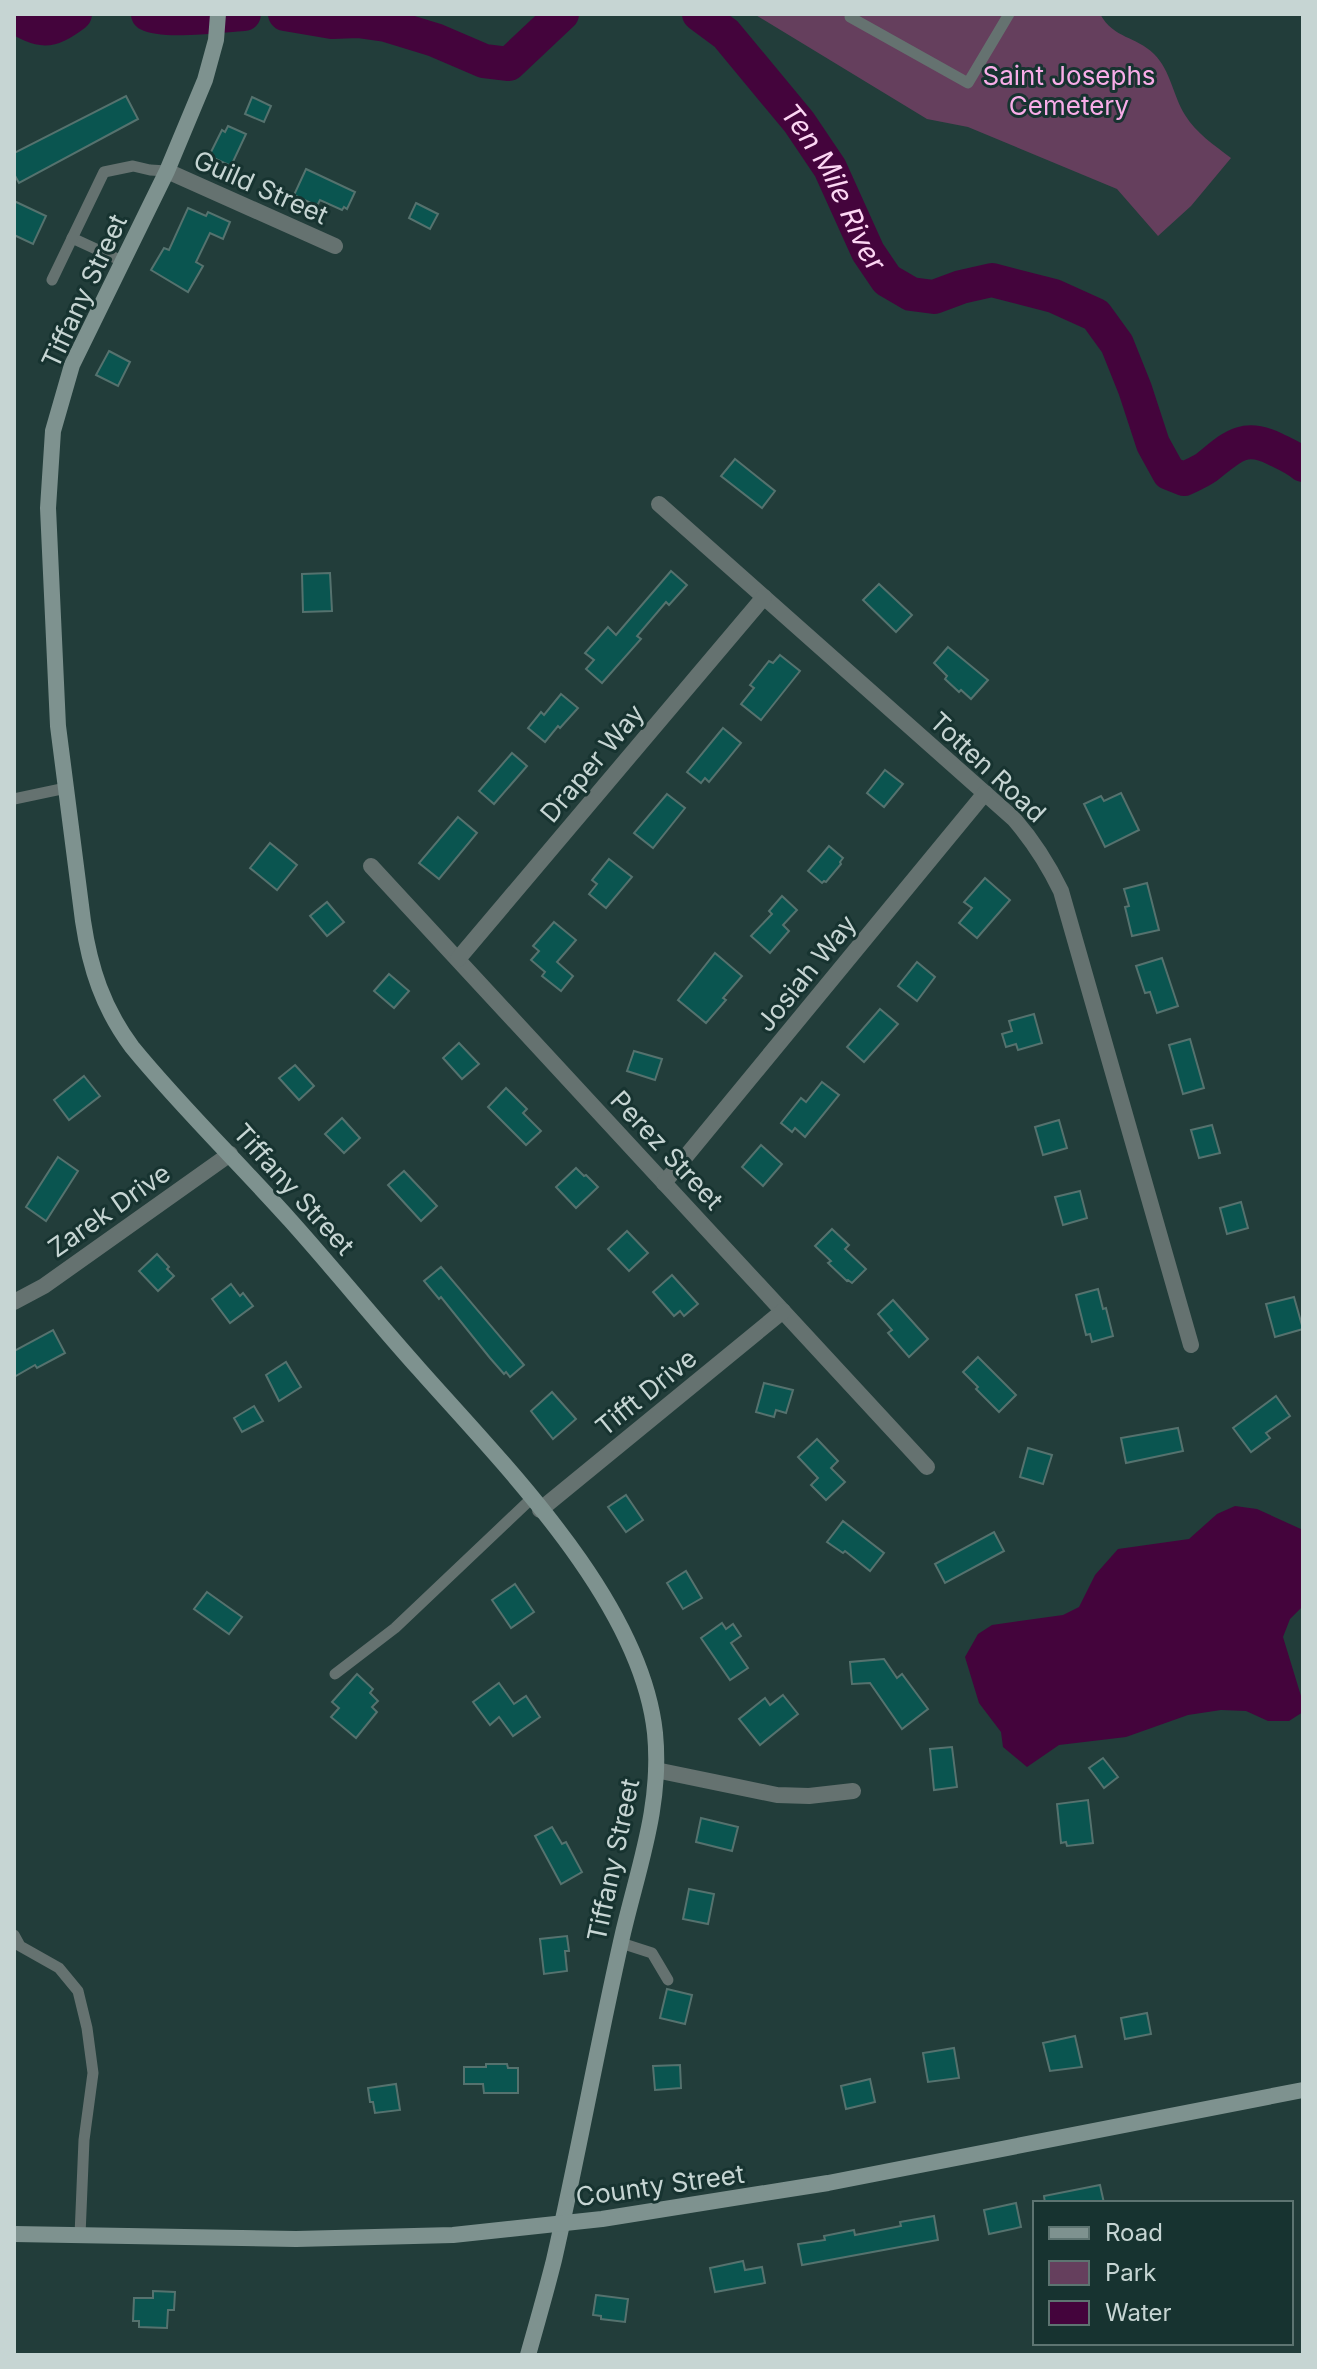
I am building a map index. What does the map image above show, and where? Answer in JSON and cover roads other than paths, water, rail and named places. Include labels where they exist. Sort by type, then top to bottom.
[{"type":"street","name":"Tiffany Street","points":[[218,14],[216,40],[205,80],[167,171],[72,365],[53,431],[48,508],[58,726],[87,950],[101,995],[132,1047],[489,1446],[536,1504],[598,1589],[631,1646],[649,1700],[655,1729],[655,1804],[621,1943],[562,2223],[528,2355]]},
{"type":"street","name":"Guild Street","points":[[167,171],[335,246]]},
{"type":"street","name":"Totten Road","points":[[659,504],[1014,819],[1048,864],[1061,891],[1191,1345]]},
{"type":"street","name":"Draper Way","points":[[458,959],[764,597]]},
{"type":"street","name":"Josiah Way","points":[[664,1183],[985,793]]},
{"type":"street","name":"Perez Street","points":[[371,866],[927,1467]]},
{"type":"street","name":"Zarek Drive","points":[[14,1302],[44,1286],[230,1154]]},
{"type":"street","name":"Tifft Drive","points":[[536,1504],[783,1311]]},
{"type":"street","points":[[656,1770],[777,1795],[809,1796],[853,1791]]},
{"type":"street","name":"County Street","points":[[14,2234],[296,2239],[453,2235],[602,2219],[828,2183],[1303,2090]]},
{"type":"lane","points":[[852,14],[850,17],[968,83],[1009,14]]},
{"type":"lane","points":[[52,280],[104,172],[133,166],[167,171]]},
{"type":"lane","points":[[72,238],[122,261]]},
{"type":"lane","points":[[14,799],[66,788]]},
{"type":"lane","points":[[335,1674],[395,1628],[536,1504]]},
{"type":"lane","points":[[14,1935],[20,1946],[59,1968],[78,1991],[87,2028],[93,2073],[84,2140],[80,2235]]},
{"type":"lane","points":[[621,1943],[652,1953],[668,1980]]},
{"type":"water","points":[[1235,1506],[1257,1509],[1303,1530],[1303,1606],[1290,1619],[1283,1637],[1303,1712],[1289,1721],[1268,1721],[1246,1711],[1221,1710],[1188,1715],[1126,1737],[1059,1745],[1027,1767],[1003,1747],[1001,1732],[979,1703],[965,1657],[978,1634],[992,1625],[1063,1615],[1079,1607],[1095,1575],[1118,1549],[1189,1539],[1217,1514]]},
{"type":"waterway","name":"Ten Mile River","points":[[14,16],[38,28],[51,28],[75,14]]},
{"type":"waterway","name":"Ten Mile River","points":[[148,14],[180,18],[244,14]]},
{"type":"waterway","name":"Ten Mile River","points":[[285,14],[332,22],[358,21],[386,25],[435,40],[484,61],[509,64],[562,14]]},
{"type":"waterway","name":"Ten Mile River","points":[[699,14],[726,34],[799,122],[830,168],[868,252],[887,280],[911,294],[934,297],[992,280],[1054,296],[1096,315],[1117,344],[1153,444],[1169,473],[1184,479],[1238,445],[1254,442],[1290,456],[1303,465]]},
{"type":"park label","name":"Saint Josephs Cemetery","points":[[1069,90]]}]
